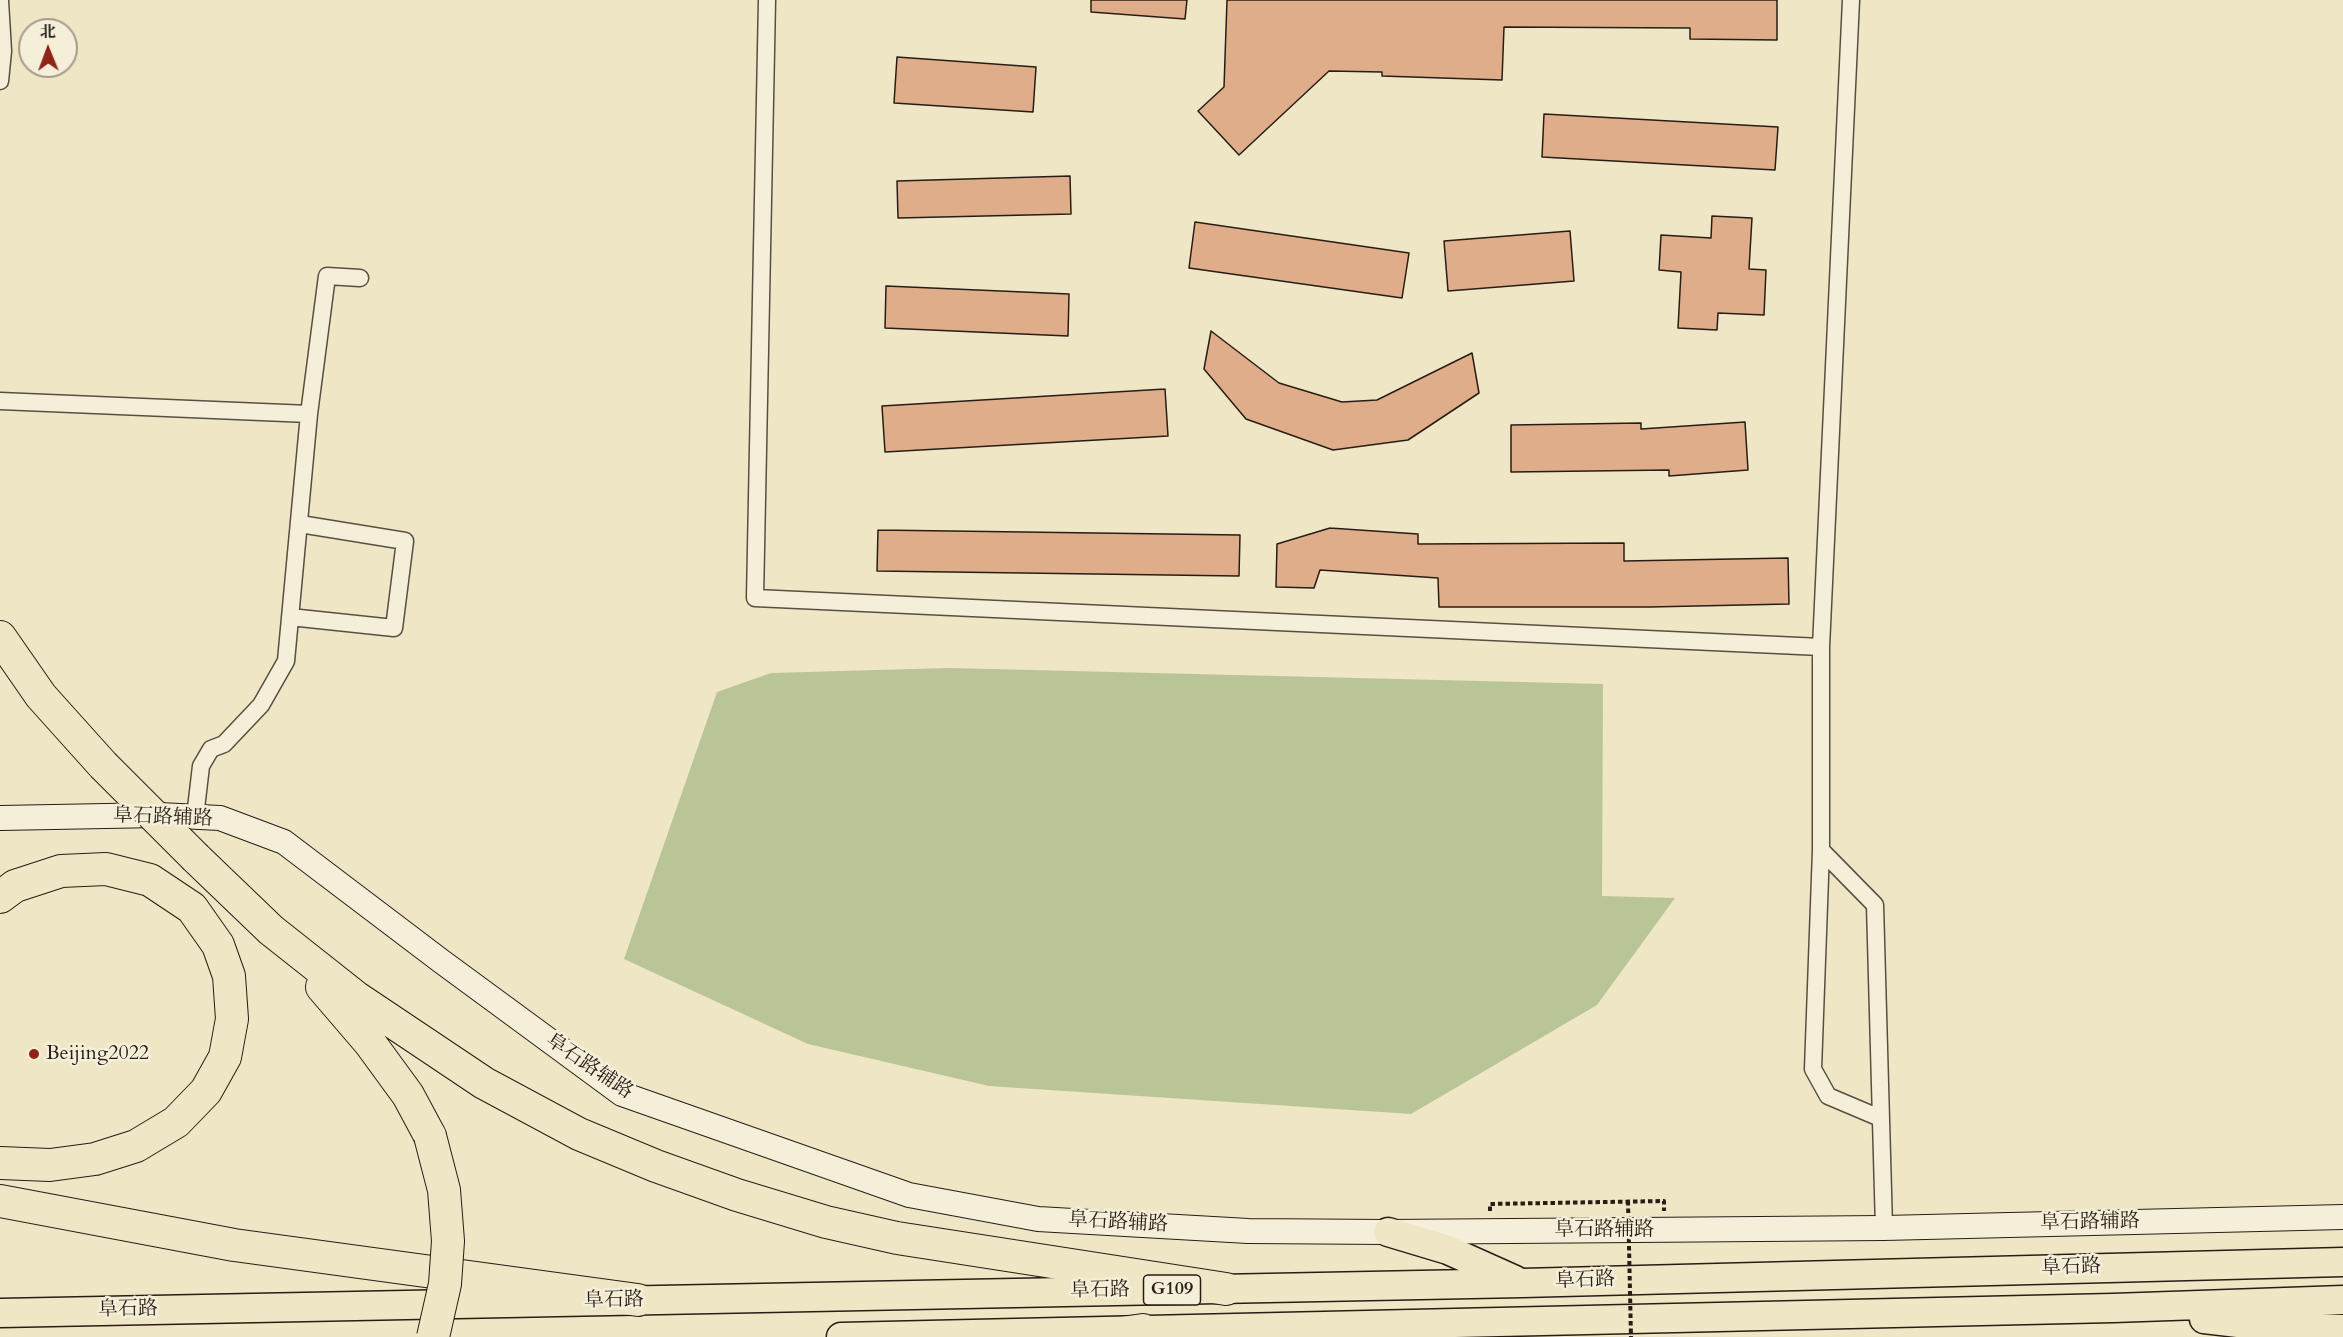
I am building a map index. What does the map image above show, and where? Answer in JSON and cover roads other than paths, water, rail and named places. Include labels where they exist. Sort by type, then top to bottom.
[{"type":"highway","points":[[0,637],[41,696],[103,765],[272,930],[357,998],[484,1083],[579,1134],[656,1166],[737,1195],[815,1219],[897,1238],[1226,1289]]},
{"type":"highway","points":[[0,897],[15,886],[61,871],[106,869],[150,880],[192,908],[218,945],[229,976],[232,1019],[225,1057],[206,1091],[176,1122],[136,1146],[94,1159],[50,1165],[0,1163]]},
{"type":"highway","points":[[272,930],[370,1043],[408,1095],[430,1136],[444,1190],[448,1241],[445,1284],[433,1337]]},
{"type":"highway","points":[[0,1201],[234,1245],[638,1300]]},
{"type":"highway","points":[[1388,1232],[1448,1250],[1522,1283]]},
{"type":"highway","points":[[2241,1263],[2343,1248]]},
{"type":"highway","name":"阜石路","points":[[0,1313],[1522,1283],[2343,1262]]},
{"type":"highway","name":"阜石路","points":[[841,1337],[2113,1308],[2343,1300]]},
{"type":"highway","points":[[2113,1308],[2279,1328],[2343,1329]]},
{"type":"highway","points":[[1094,1337],[1143,1330]]},
{"type":"main road","name":"阜石路辅路","points":[[0,818],[159,815],[220,818],[284,842],[431,954],[622,1094],[909,1195],[1038,1219],[1248,1231],[1388,1232],[1884,1228],[2343,1217]]},
{"type":"street","points":[[767,0],[755,598],[1821,647]]},
{"type":"street","points":[[1851,0],[1821,647],[1821,850],[1814,1069],[1828,1096],[1880,1118]]},
{"type":"street","points":[[0,1],[3,51],[0,81]]},
{"type":"street","points":[[195,817],[201,766],[211,750],[224,744],[261,705],[286,662],[309,414],[327,276],[360,278]]},
{"type":"street","points":[[0,401],[309,414]]},
{"type":"street","points":[[290,617],[394,628],[405,541],[300,524]]},
{"type":"street","points":[[1821,850],[1875,905],[1884,1228]]},
{"type":"place","name":"Beijing2022","points":[[34,1054]]}]
